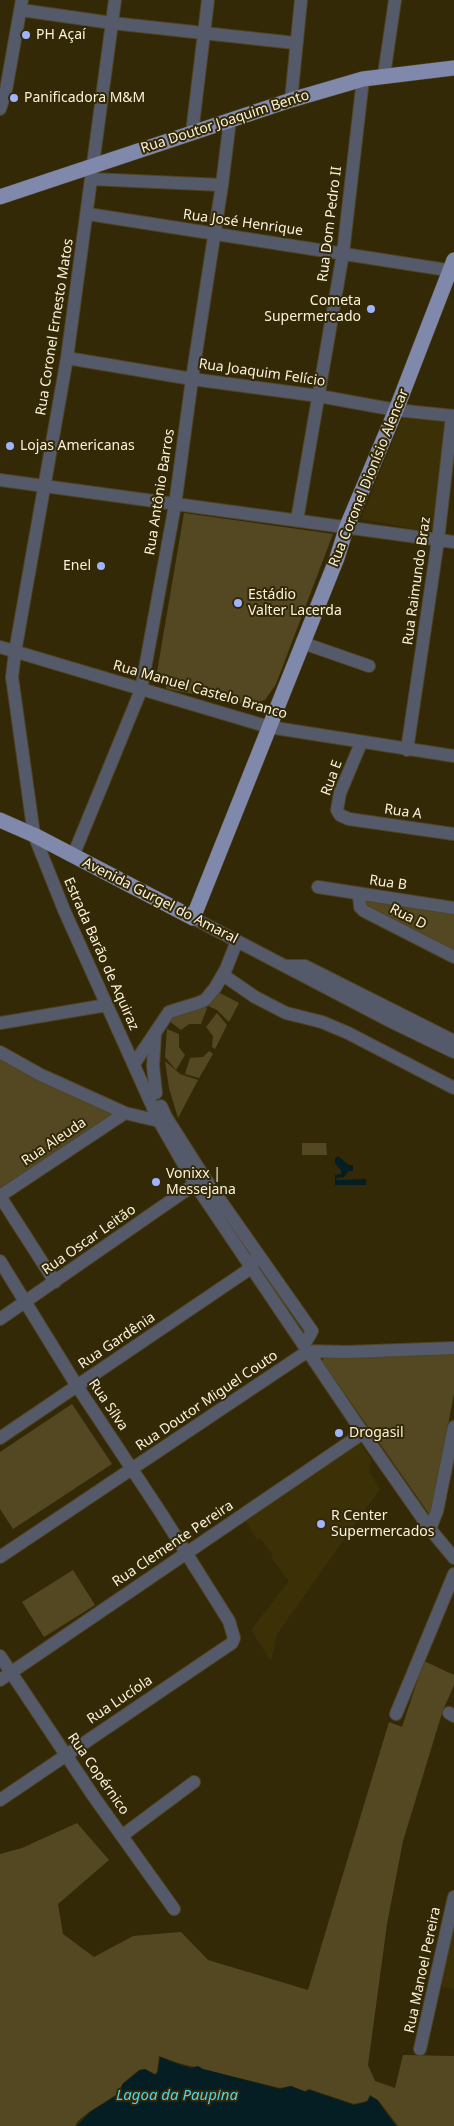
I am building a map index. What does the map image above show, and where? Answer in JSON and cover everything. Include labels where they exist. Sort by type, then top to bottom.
[{"type":"main road","name":"Rua Doutor Joaquim Bento","points":[[0,197],[92,173],[192,132],[363,79],[454,68]]},
{"type":"main road","name":"Rua Coronel Dionísio Alencar","points":[[192,918],[336,558],[346,526],[396,410],[453,267]]},
{"type":"main road","name":"Avenida Gurgel do Amaral","points":[[0,820],[34,835],[192,918]]},
{"type":"street","name":"Rua Coronel Ernesto Matos","points":[[34,835],[12,677],[67,358],[88,214],[115,0]]},
{"type":"street","points":[[192,132],[208,0]]},
{"type":"street","points":[[291,100],[295,43],[301,0]]},
{"type":"street","points":[[384,75],[395,0]]},
{"type":"street","points":[[0,109],[22,5],[112,24],[295,43]]},
{"type":"street","name":"Rua Dom Pedro II","points":[[297,520],[343,253],[363,79]]},
{"type":"street","name":"Rua Antônio Barros","points":[[73,856],[141,690],[175,505],[230,120]]},
{"type":"street","points":[[92,173],[222,185]]},
{"type":"street","name":"Rua José Henrique","points":[[88,214],[214,235],[453,267]]},
{"type":"street","name":"Rua Joaquim Felício","points":[[67,358],[319,396],[396,410],[453,416]]},
{"type":"street","name":"Rua Raimundo Braz","points":[[407,750],[438,540],[453,416]]},
{"type":"street","points":[[0,480],[454,542]]},
{"type":"street","points":[[302,643],[369,666]]},
{"type":"street","name":"Rua Manuel Castelo Branco","points":[[0,647],[269,727],[361,743],[454,756]]},
{"type":"street","name":"Rua E","points":[[349,819],[340,815],[338,803],[361,743]]},
{"type":"street","name":"Rua A","points":[[349,819],[454,834]]},
{"type":"street","name":"Estrada Barão de Aquiraz","points":[[34,835],[64,910],[159,1121],[173,1136]]},
{"type":"street","name":"Rua B","points":[[318,887],[454,908]]},
{"type":"street","name":"Rua D","points":[[359,894],[360,907],[364,912],[454,957]]},
{"type":"street","name":"Avenida Gurgel do Amaral","points":[[192,918],[390,1021],[454,1052]]},
{"type":"street","points":[[134,1064],[169,1012],[204,1000],[223,975],[237,941]]},
{"type":"street","name":"Avenida Gurgel do Amaral","points":[[286,966],[305,966],[454,1041]]},
{"type":"street","points":[[223,975],[255,997],[286,1013],[322,1022],[348,1033],[454,1088]]},
{"type":"street","points":[[0,1023],[107,1005]]},
{"type":"street","name":"Estrada Barão de Aquiraz","points":[[155,1034],[152,1066],[156,1093],[173,1136],[229,1235],[363,1433],[430,1529],[454,1558]]},
{"type":"street","points":[[0,1052],[41,1075],[125,1113],[159,1121]]},
{"type":"street","points":[[142,1083],[156,1093]]},
{"type":"street","name":"Rua Aleuda","points":[[2,1198],[125,1113]]},
{"type":"street","name":"Estrada Barão de Aquiraz","points":[[200,1182],[234,1220],[312,1331],[306,1348]]},
{"type":"street","name":"Rua Oscar Leitão","points":[[0,1319],[200,1182]]},
{"type":"street","points":[[2,1198],[55,1282]]},
{"type":"street","points":[[229,1235],[234,1220]]},
{"type":"street","points":[[251,1268],[258,1254]]},
{"type":"street","name":"Rua Sílva","points":[[0,1261],[24,1303],[229,1621],[234,1632],[232,1643]]},
{"type":"street","name":"Rua Gardênia","points":[[0,1438],[251,1268]]},
{"type":"street","points":[[306,1348],[347,1352],[454,1348]]},
{"type":"street","name":"Rua Doutor Miguel Couto","points":[[0,1557],[133,1470],[306,1348]]},
{"type":"street","points":[[430,1529],[436,1511],[454,1427]]},
{"type":"street","name":"Rua Clemente Pereira","points":[[5,1676],[363,1433]]},
{"type":"street","points":[[396,1714],[454,1574]]},
{"type":"street","name":"Rua Lucíola","points":[[0,1800],[232,1643]]},
{"type":"street","name":"Rua Copérnico","points":[[0,1656],[5,1676],[66,1754],[174,1909]]},
{"type":"street","points":[[123,1835],[194,1782]]},
{"type":"street","name":"Rua Manoel Pereira","points":[[420,2049],[454,1897]]},
{"type":"shaded area","points":[[402,418],[449,423],[435,528],[426,531],[361,519]]},
{"type":"shaded area","name":"Estádio Valter Lacerda","points":[[184,513],[333,534],[276,684],[265,700],[247,704],[167,689],[157,672]]},
{"type":"shaded area","points":[[359,895],[454,909],[454,955],[364,911]]},
{"type":"shaded area","points":[[218,992],[239,1003],[229,1022],[217,1010],[206,1005]]},
{"type":"shaded area","points":[[204,1006],[207,1008],[201,1024],[189,1024],[181,1030],[169,1021],[171,1017]]},
{"type":"shaded area","points":[[217,1013],[227,1025],[215,1049],[212,1047],[213,1036],[206,1027]]},
{"type":"shaded area","points":[[167,1029],[179,1034],[179,1047],[185,1055],[176,1070],[165,1057]]},
{"type":"shaded area","points":[[209,1051],[213,1054],[199,1078],[185,1074],[190,1058],[203,1057]]},
{"type":"shaded area","points":[[0,1058],[125,1115],[0,1194]]},
{"type":"shaded area","points":[[165,1061],[180,1074],[198,1080],[178,1118],[169,1088]]},
{"type":"shaded area","points":[[302,1143],[326,1143],[327,1155],[302,1155]]},
{"type":"shaded area","points":[[454,1354],[454,1393],[432,1511],[429,1514],[322,1361],[324,1358]]},
{"type":"shaded area","points":[[72,1404],[112,1464],[13,1529],[0,1509],[0,1452]]},
{"type":"shaded area","points":[[360,1443],[371,1459],[369,1472],[380,1489],[277,1634],[271,1661],[251,1630],[289,1581],[273,1560],[272,1554],[260,1538],[257,1540],[246,1521]]},
{"type":"shaded area","points":[[73,1570],[95,1605],[44,1637],[22,1602]]},
{"type":"shaded area","points":[[424,1661],[454,1675],[454,1685],[442,1713],[403,1841],[387,1924],[368,2065],[375,2081],[395,2088],[403,2055],[454,2056],[454,2126],[398,2126],[378,2100],[370,2095],[367,2101],[354,2104],[309,2089],[305,2091],[291,2086],[280,2088],[178,2063],[159,2056],[157,2072],[155,2074],[145,2069],[139,2070],[123,2083],[116,2095],[89,2112],[75,2126],[0,2126],[0,1854],[22,1848],[77,1823],[109,1860],[58,1904],[63,1934],[94,1957],[133,1936],[181,1932],[208,1960],[308,1990],[389,1722],[402,1727]]},
{"type":"shaded area","points":[[454,1922],[454,1989],[439,1986]]},
{"type":"water","points":[[338,1156],[349,1165],[353,1165],[353,1171],[349,1171],[344,1177],[337,1178],[336,1180],[366,1179],[366,1185],[335,1185],[335,1175],[341,1174],[341,1170],[335,1163],[335,1158]]},
{"type":"water","name":"Lagoa da Paupina","points":[[160,2057],[191,2068],[198,2066],[203,2069],[280,2089],[291,2086],[305,2092],[309,2090],[354,2105],[367,2102],[370,2096],[377,2100],[396,2126],[77,2126],[90,2112],[117,2095],[123,2084],[140,2070],[145,2069],[155,2075],[158,2072]]},
{"type":"place","name":"PH Açaí","points":[[26,35]]},
{"type":"place","name":"Panificadora M&M","points":[[14,98]]},
{"type":"place","name":"Cometa Supermercado","points":[[371,309]]},
{"type":"place","name":"Lojas Americanas","points":[[10,446]]},
{"type":"place","name":"Enel","points":[[101,566]]},
{"type":"place","name":"Estádio Valter Lacerda","points":[[238,603]]},
{"type":"place","name":"Vonixx | Messejana","points":[[156,1182]]},
{"type":"place","name":"Drogasil","points":[[339,1433]]},
{"type":"place","name":"R Center Supermercados","points":[[321,1524]]}]
